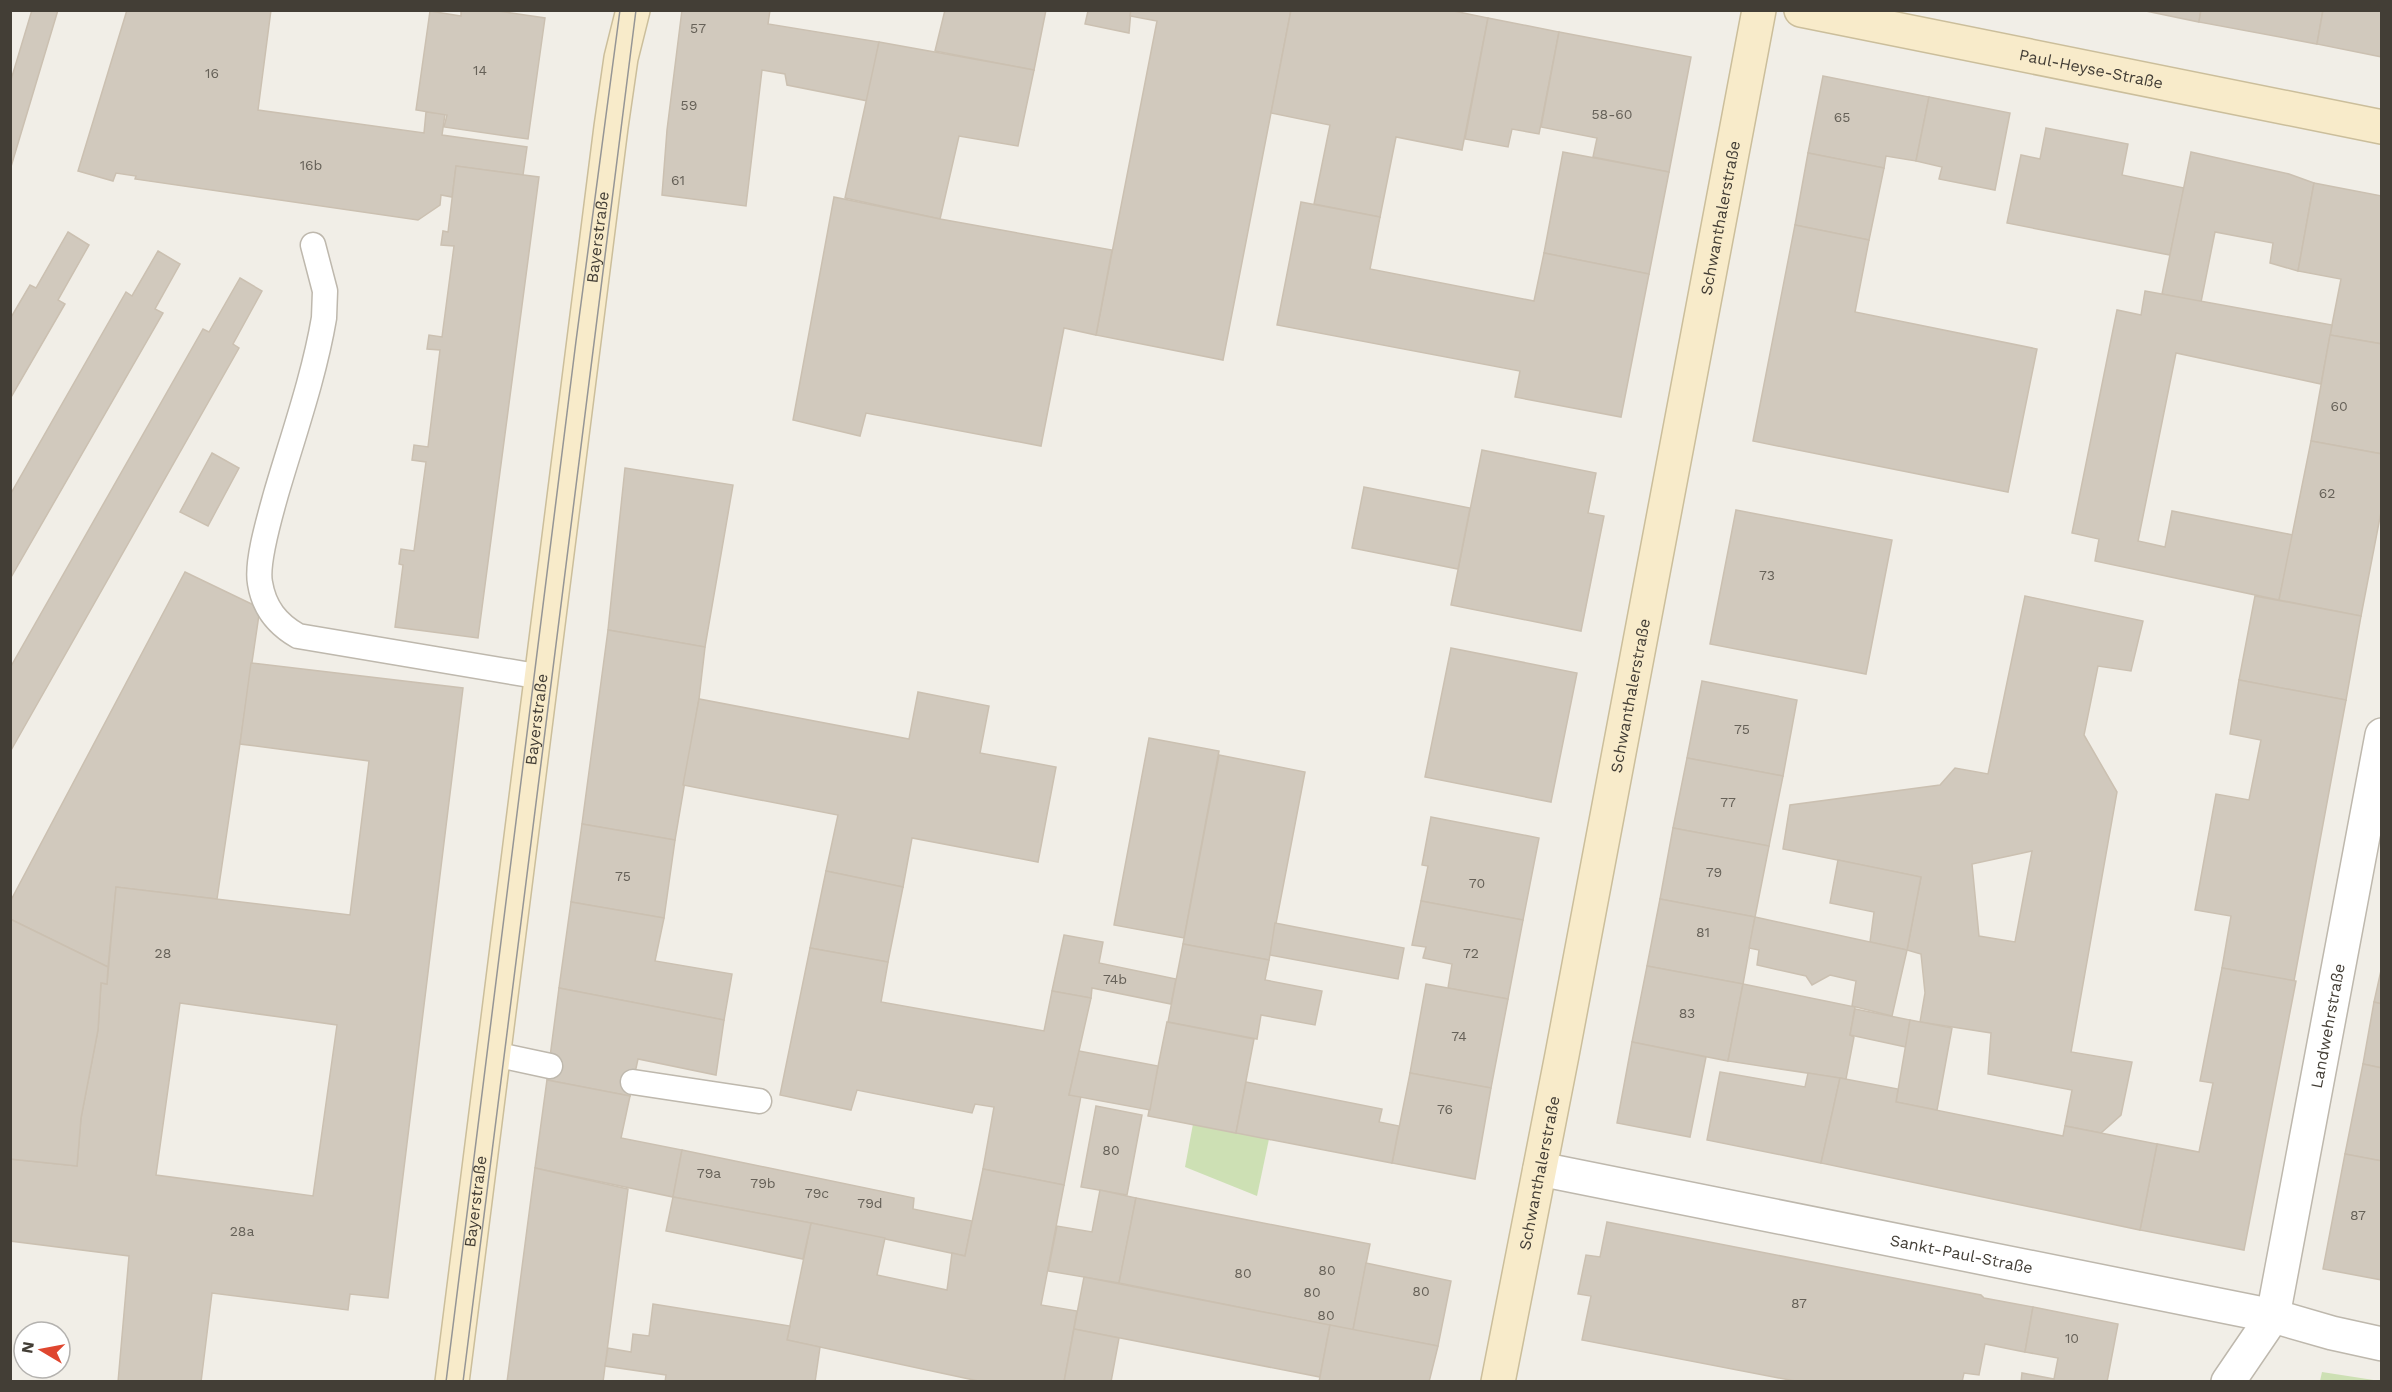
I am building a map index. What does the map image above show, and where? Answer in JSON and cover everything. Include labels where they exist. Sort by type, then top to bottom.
[{"type":"main road","name":"Bayerstraße","points":[[616,10],[621,58]]},
{"type":"main road","name":"Bayerstraße","points":[[453,1382],[621,58],[633,10]]},
{"type":"main road","name":"Schwanthalerstraße","points":[[1498,1382],[1759,10]]},
{"type":"main road","name":"Paul-Heyse-Straße","points":[[1801,10],[2382,127]]},
{"type":"street","name":"Landwehrstraße","points":[[2273,1316],[2382,735]]},
{"type":"street","name":"Sankt-Paul-Straße","points":[[1540,1169],[2273,1316],[2382,1344]]},
{"type":"street","points":[[2228,1382],[2273,1316]]},
{"type":"lane","points":[[313,245],[325,291],[324,318],[269,519],[259,581],[264,602],[275,619],[298,636],[542,677]]},
{"type":"lane","points":[[494,1054],[550,1066]]},
{"type":"lane","points":[[633,1082],[759,1101]]},
{"type":"green space","points":[[1193,1124],[1269,1139],[1257,1196],[1185,1167]]},
{"type":"green space","points":[[2322,1372],[2380,1381],[2320,1381]]},
{"type":"building","points":[[32,10],[58,10],[10,170],[10,83]]},
{"type":"building","points":[[127,10],[271,10],[258,110],[424,133],[426,112],[445,114],[442,135],[527,147],[523,175],[456,166],[452,197],[441,195],[440,205],[418,220],[135,179],[136,176],[116,173],[113,181],[78,171]]},
{"type":"building","points":[[461,10],[492,10],[545,18],[528,139],[444,127],[447,115],[416,110],[430,11],[461,16]]},
{"type":"building","points":[[682,10],[770,10],[768,24],[879,42],[868,101],[787,85],[785,74],[762,70],[746,206],[662,195],[667,130]]},
{"type":"building","points":[[945,10],[1046,10],[1034,70],[935,51]]},
{"type":"building","points":[[1086,10],[1131,10],[1129,33],[1085,24],[1088,11]]},
{"type":"building","points":[[1131,10],[1291,10],[1223,360],[1096,335],[1157,21],[1130,16]]},
{"type":"building","points":[[1291,10],[1449,10],[1488,18],[1462,150],[1396,137],[1380,217],[1314,204],[1330,125],[1271,113]]},
{"type":"building","points":[[2141,10],[2201,10],[2199,22]]},
{"type":"building","points":[[2201,10],[2323,10],[2317,44],[2199,22]]},
{"type":"building","points":[[2323,10],[2382,10],[2382,57],[2317,44]]},
{"type":"building","points":[[1488,18],[1559,32],[1539,134],[1512,129],[1508,147],[1465,139]]},
{"type":"building","points":[[1559,32],[1691,57],[1669,172],[1593,157],[1597,138],[1541,127]]},
{"type":"building","points":[[879,42],[1034,70],[1018,146],[959,136],[940,219],[845,198]]},
{"type":"building","points":[[1823,76],[1929,97],[1916,161],[1886,156],[1884,168],[1808,153]]},
{"type":"building","points":[[1929,97],[2010,113],[1995,190],[1939,179],[1942,167],[1916,161]]},
{"type":"building","points":[[2046,128],[2128,144],[2122,175],[2184,188],[2170,255],[2007,223],[2021,155],[2040,159]]},
{"type":"building","points":[[1563,152],[1669,172],[1649,274],[1544,253]]},
{"type":"building","points":[[2191,152],[2289,174],[2314,183],[2298,271],[2270,263],[2273,243],[2215,232],[2201,302],[2162,294]]},
{"type":"building","points":[[1808,153],[1884,168],[1869,240],[1795,225]]},
{"type":"building","points":[[456,166],[539,177],[478,638],[395,627],[403,565],[399,564],[401,549],[414,551],[426,462],[412,460],[414,445],[428,447],[440,350],[427,349],[429,335],[442,337],[454,246],[441,245],[443,231],[448,232]]},
{"type":"building","points":[[2314,183],[2382,196],[2382,344],[2330,335],[2341,279],[2298,271]]},
{"type":"building","points":[[834,197],[1112,250],[1096,335],[1064,328],[1041,446],[866,413],[860,436],[793,420]]},
{"type":"building","points":[[1301,202],[1380,217],[1370,269],[1534,301],[1544,253],[1649,274],[1621,417],[1515,397],[1520,371],[1277,325]]},
{"type":"building","points":[[1795,225],[1869,240],[1855,312],[2037,349],[2008,492],[1753,441]]},
{"type":"building","points":[[68,232],[89,245],[58,300],[65,304],[10,399],[10,319],[30,285],[36,288]]},
{"type":"building","points":[[158,251],[180,264],[155,309],[163,313],[10,579],[10,495],[126,292],[132,296]]},
{"type":"building","points":[[240,278],[262,291],[233,344],[239,348],[10,752],[10,668],[203,329],[209,332]]},
{"type":"building","points":[[2145,291],[2332,325],[2321,384],[2176,353],[2138,541],[2165,547],[2172,511],[2293,535],[2279,600],[2095,561],[2099,539],[2072,533],[2117,310],[2141,315]]},
{"type":"building","points":[[2330,335],[2382,344],[2382,454],[2311,441]]},
{"type":"building","points":[[2311,441],[2382,454],[2382,507],[2361,616],[2279,600]]},
{"type":"building","points":[[1482,450],[1596,473],[1588,513],[1604,516],[1581,631],[1451,605]]},
{"type":"building","points":[[212,453],[239,468],[208,526],[180,512]]},
{"type":"building","points":[[625,468],[733,485],[705,647],[608,630]]},
{"type":"building","points":[[1364,487],[1470,508],[1458,569],[1352,548]]},
{"type":"building","points":[[1736,510],[1892,540],[1866,674],[1710,644]]},
{"type":"building","points":[[185,572],[260,608],[217,899],[116,887],[108,967],[10,919],[10,902]]},
{"type":"building","points":[[2025,596],[2143,621],[2131,671],[2098,666],[2084,735],[2117,792],[2071,1052],[2132,1062],[2121,1115],[2101,1133],[2065,1126],[2072,1090],[1988,1074],[1991,1033],[1920,1022],[1925,993],[1921,954],[1907,950],[1921,877],[1783,849],[1790,805],[1940,785],[1955,768],[1988,774]],"holes":[[[2032,851],[2015,942],[1979,936],[1972,864]]]},
{"type":"building","points":[[2255,596],[2361,616],[2346,700],[2239,680]]},
{"type":"building","points":[[608,630],[705,647],[699,699],[675,840],[582,824]]},
{"type":"building","points":[[1451,648],[1577,673],[1551,802],[1425,777]]},
{"type":"building","points":[[251,663],[463,688],[388,1298],[350,1294],[348,1310],[212,1293],[201,1382],[118,1382],[129,1256],[10,1241],[10,1159],[77,1166],[81,1118],[98,1030],[101,983],[107,984],[116,887],[350,915],[369,761],[240,744]],"holes":[[[180,1003],[337,1025],[313,1196],[156,1175]]]},
{"type":"building","points":[[2239,680],[2346,700],[2294,981],[2222,968],[2231,916],[2195,910],[2216,794],[2249,800],[2261,740],[2230,734]]},
{"type":"building","points":[[1702,681],[1797,700],[1783,776],[1687,758]]},
{"type":"building","points":[[918,692],[989,706],[980,753],[1056,767],[1038,862],[912,838],[903,887],[826,871],[838,815],[683,785],[699,699],[909,739]]},
{"type":"building","points":[[1149,738],[1219,751],[1184,938],[1114,925]]},
{"type":"building","points":[[1219,755],[1305,772],[1269,960],[1183,944]]},
{"type":"building","points":[[1687,758],[1783,776],[1769,846],[1673,828]]},
{"type":"building","points":[[1431,817],[1539,838],[1523,920],[1421,901],[1428,866],[1422,865]]},
{"type":"building","points":[[582,824],[675,840],[664,918],[571,902]]},
{"type":"building","points":[[1673,828],[1769,846],[1755,917],[1660,899]]},
{"type":"building","points":[[1838,860],[1921,877],[1907,950],[1870,942],[1874,912],[1830,903]]},
{"type":"building","points":[[826,871],[903,887],[888,962],[810,948]]},
{"type":"building","points":[[1660,899],[1755,917],[1743,984],[1647,966]]},
{"type":"building","points":[[1421,901],[1523,920],[1508,999],[1448,988],[1452,964],[1423,958],[1426,947],[1412,945]]},
{"type":"building","points":[[571,902],[664,918],[655,961],[732,974],[724,1020],[559,988]]},
{"type":"building","points":[[1755,917],[1907,950],[1892,1016],[1852,1006],[1856,981],[1830,975],[1812,985],[1806,976],[1757,965],[1759,950],[1749,948]]},
{"type":"building","points":[[10,919],[108,967],[107,984],[101,983],[98,1030],[81,1118],[77,1166],[10,1159]]},
{"type":"building","points":[[1275,923],[1404,948],[1398,979],[1270,955]]},
{"type":"building","points":[[1064,935],[1103,942],[1099,963],[1176,979],[1171,1004],[1092,988],[1091,998],[1052,991]]},
{"type":"building","points":[[1183,944],[1269,960],[1265,980],[1322,991],[1315,1025],[1261,1015],[1257,1039],[1168,1022]]},
{"type":"building","points":[[810,948],[888,962],[881,1002],[1044,1031],[1052,991],[1091,998],[1069,1095],[1081,1096],[1064,1185],[983,1169],[994,1107],[975,1104],[972,1113],[857,1090],[851,1110],[780,1095]]},
{"type":"building","points":[[1647,966],[1743,984],[1728,1061],[1632,1042]]},
{"type":"building","points":[[2382,966],[2382,1004],[2374,1002]]},
{"type":"building","points":[[2222,968],[2296,981],[2244,1250],[2140,1230],[2157,1144],[2199,1152],[2213,1083],[2200,1081]]},
{"type":"building","points":[[1426,984],[1508,999],[1491,1088],[1410,1073]]},
{"type":"building","points":[[1743,984],[1855,1007],[1850,1035],[1854,1037],[1846,1079],[1728,1061]]},
{"type":"building","points":[[559,988],[724,1020],[716,1075],[638,1059],[630,1096],[547,1080]]},
{"type":"building","points":[[2374,1002],[2382,1004],[2382,1068],[2363,1064]]},
{"type":"building","points":[[1855,1009],[1910,1020],[1906,1047],[1850,1035]]},
{"type":"building","points":[[1910,1020],[1952,1028],[1937,1110],[1896,1102]]},
{"type":"building","points":[[1167,1022],[1254,1039],[1236,1133],[1148,1116]]},
{"type":"building","points":[[1632,1042],[1706,1057],[1690,1137],[1617,1123]]},
{"type":"building","points":[[1079,1051],[1158,1066],[1150,1110],[1069,1095]]},
{"type":"building","points":[[2363,1064],[2382,1068],[2382,1161],[2345,1154]]},
{"type":"building","points":[[1720,1072],[1805,1087],[1808,1073],[1840,1078],[1821,1163],[1707,1140]]},
{"type":"building","points":[[1410,1073],[1491,1088],[1475,1179],[1392,1163]]},
{"type":"building","points":[[1840,1078],[1898,1089],[1896,1102],[2063,1136],[2065,1126],[2157,1144],[2140,1230],[1821,1163]]},
{"type":"building","points":[[547,1080],[630,1096],[621,1138],[682,1150],[673,1197],[535,1168]]},
{"type":"building","points":[[1246,1082],[1382,1109],[1379,1122],[1399,1126],[1392,1163],[1236,1133]]},
{"type":"building","points":[[1096,1106],[1142,1115],[1127,1195],[1081,1187]]},
{"type":"building","points":[[682,1150],[914,1198],[913,1209],[972,1221],[965,1256],[811,1223],[673,1197]]},
{"type":"building","points":[[2345,1154],[2382,1161],[2382,1280],[2323,1269]]},
{"type":"building","points":[[535,1168],[628,1189],[603,1382],[507,1382]]},
{"type":"building","points":[[983,1169],[1064,1185],[1041,1305],[1077,1311],[1064,1382],[983,1382],[787,1340],[811,1223],[885,1238],[877,1275],[947,1290],[952,1253],[965,1256]]},
{"type":"building","points":[[1100,1190],[1136,1198],[1119,1283],[1048,1271],[1057,1226],[1092,1232]]},
{"type":"building","points":[[673,1197],[811,1223],[803,1259],[666,1231]]},
{"type":"building","points":[[1136,1198],[1370,1244],[1353,1330],[1119,1283]]},
{"type":"building","points":[[1607,1222],[2033,1307],[2025,1352],[1985,1344],[1979,1375],[1964,1373],[1962,1382],[1800,1382],[1582,1340],[1591,1296],[1578,1294],[1586,1255],[1600,1257]]},
{"type":"building","points":[[1366,1263],[1451,1281],[1438,1346],[1353,1330]]},
{"type":"building","points":[[1084,1277],[1330,1325],[1320,1377],[1074,1329]]},
{"type":"building","points":[[653,1304],[790,1326],[787,1340],[820,1347],[815,1382],[665,1382],[666,1375],[605,1366],[608,1348],[631,1352],[633,1334],[649,1336]]},
{"type":"building","points":[[2033,1307],[2118,1324],[2107,1382],[2021,1382],[2022,1373],[2054,1379],[2058,1358],[2025,1352]]},
{"type":"building","points":[[1330,1325],[1438,1346],[1429,1382],[1319,1382]]},
{"type":"building","points":[[1074,1329],[1119,1338],[1111,1382],[1064,1382]]},
{"type":"tram line","points":[[446,1382],[576,341],[620,10]]},
{"type":"tram line","points":[[463,1382],[636,10]]}]
